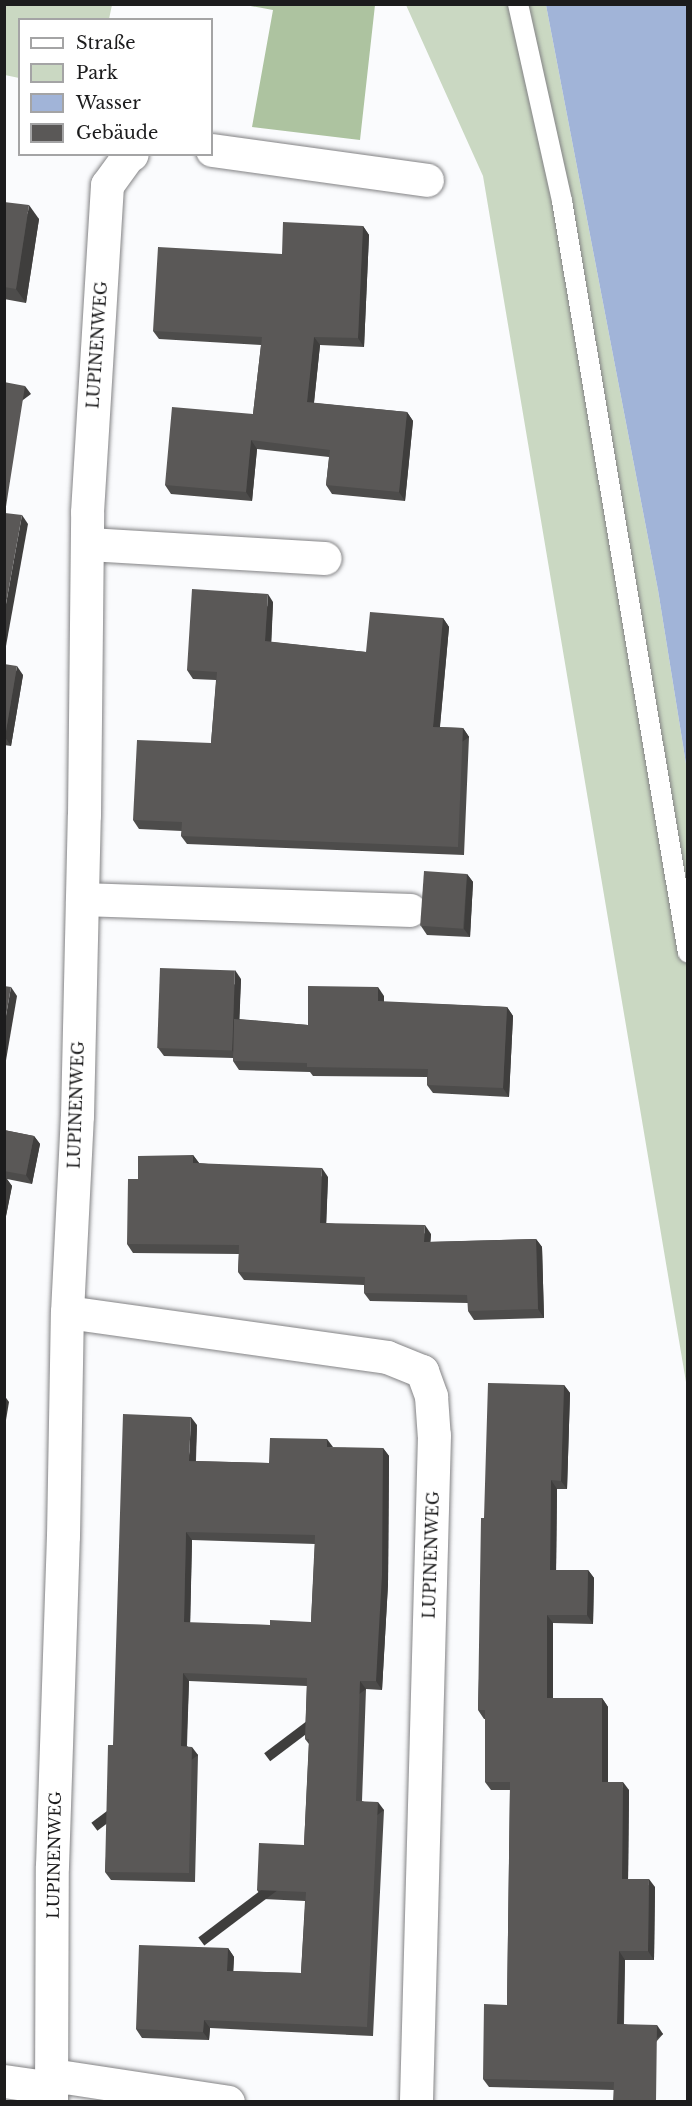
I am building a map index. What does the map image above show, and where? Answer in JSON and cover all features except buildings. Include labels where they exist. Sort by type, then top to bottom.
[{"type":"street","points":[[213,150],[427,180]]},
{"type":"street","name":"LUPINENWEG","points":[[52,2088],[52,1866],[63,1536],[67,1312],[76,1116],[82,898],[87,512],[107,185],[128,156]]},
{"type":"street","points":[[88,544],[325,558]]},
{"type":"street","points":[[82,898],[410,910]]},
{"type":"street","name":"LUPINENWEG","points":[[67,1312],[387,1357],[422,1371],[431,1396],[434,1435],[416,2102]]},
{"type":"street","points":[[4,2081],[52,2088],[228,2102]]},
{"type":"lane","points":[[518,4],[562,201],[687,953]]},
{"type":"green space","points":[[5,4],[112,5],[109,18],[18,18],[18,78],[5,75]]},
{"type":"green space","points":[[245,5],[375,5],[360,140],[252,127],[273,10]]},
{"type":"green space","points":[[406,5],[546,5],[658,590],[687,770],[687,1388],[483,176]]},
{"type":"water","points":[[546,5],[687,5],[687,770],[658,590]]}]
